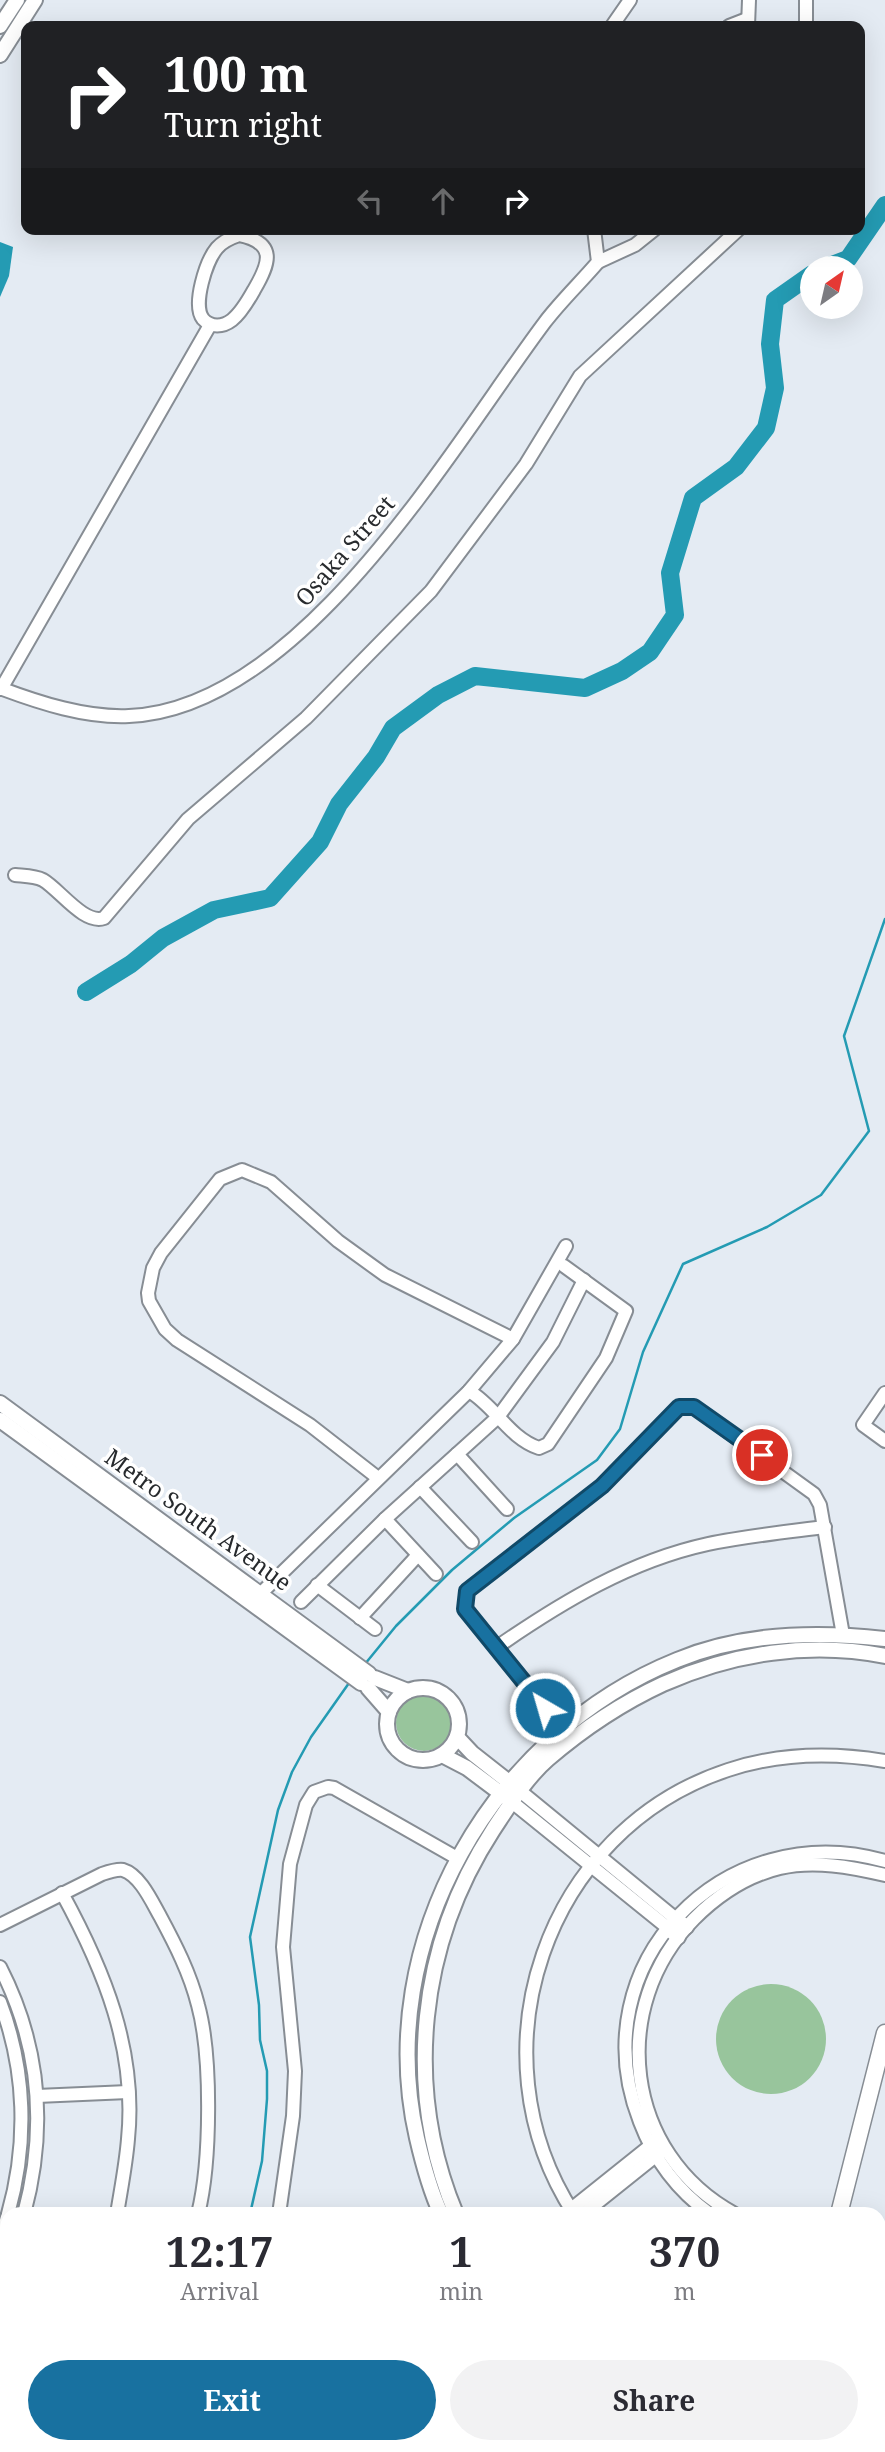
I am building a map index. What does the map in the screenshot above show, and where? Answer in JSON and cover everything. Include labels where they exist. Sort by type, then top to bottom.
[{"type":"main road","points":[[841,2207],[885,2033]]},
{"type":"street","points":[[0,26],[17,0]]},
{"type":"street","points":[[22,21],[35,0]]},
{"type":"street","points":[[615,21],[630,0]]},
{"type":"street","points":[[748,21],[749,0]]},
{"type":"street","points":[[806,0],[806,21]]},
{"type":"street","points":[[0,55],[21,22]]},
{"type":"street","points":[[239,235],[254,238],[264,247],[268,257],[267,269],[232,320],[220,326],[210,325],[201,317],[198,302],[202,281],[215,250],[226,239],[239,235]]},
{"type":"street","points":[[595,235],[598,262],[635,245],[648,235]]},
{"type":"street","points":[[15,875],[41,879],[76,909],[96,919],[104,918],[188,819],[306,718],[431,591],[526,464],[580,376],[733,235]]},
{"type":"street","name":"Osaka Street","points":[[1,689],[55,706],[96,714],[130,716],[201,700],[255,667],[326,609],[347,587],[422,494],[547,319],[598,262]]},
{"type":"street","points":[[1,689],[210,325]]},
{"type":"street","points":[[379,1478],[310,1425],[177,1340],[164,1329],[153,1310],[148,1293],[153,1268],[161,1253],[220,1179],[242,1170],[271,1182],[338,1241],[385,1275],[513,1339]]},
{"type":"street","points":[[256,1598],[469,1391],[513,1339],[566,1246]]},
{"type":"street","points":[[469,1391],[486,1401],[498,1417],[526,1442],[544,1448],[581,1399],[606,1358],[626,1311],[564,1266]]},
{"type":"street","points":[[301,1602],[385,1519],[498,1417],[553,1342],[584,1280]]},
{"type":"street","points":[[885,1393],[863,1425],[885,1441]]},
{"type":"street","name":"Metro South Avenue","points":[[0,1404],[367,1680],[408,1691],[429,1688],[448,1698],[458,1716],[457,1737],[510,1792],[677,1928]]},
{"type":"street","points":[[561,1728],[465,1609],[467,1591],[602,1486],[679,1407],[694,1407],[807,1487],[820,1504],[843,1635]]},
{"type":"street","name":"Metro South Avenue","points":[[0,1420],[256,1598]]},
{"type":"street","points":[[457,1454],[507,1509]]},
{"type":"street","points":[[421,1487],[472,1542]]},
{"type":"street","points":[[385,1519],[436,1574]]},
{"type":"street","points":[[497,1647],[547,1612],[604,1581],[662,1556],[708,1544],[825,1527]]},
{"type":"street","points":[[360,1618],[418,1555]]},
{"type":"street","points":[[317,1585],[375,1629]]},
{"type":"street","points":[[435,2207],[412,2114],[406,2062],[418,1958],[457,1858],[561,1728],[633,1680],[678,1659],[728,1644],[780,1636],[843,1635],[885,1639]]},
{"type":"street","points":[[454,2207],[437,2159],[428,2116],[424,2063],[429,1992],[445,1929],[459,1890],[510,1792],[598,1720],[643,1694],[686,1674],[731,1658],[788,1651],[838,1649],[885,1656]]},
{"type":"street","name":"Metro South Avenue","points":[[367,1680],[389,1712],[388,1731],[401,1751],[418,1759],[442,1755],[510,1792]]},
{"type":"street","points":[[389,1712],[397,1700],[408,1691]]},
{"type":"street","points":[[442,1755],[457,1737]]},
{"type":"street","points":[[570,2207],[547,2160],[534,2118],[528,2086],[527,2021],[533,1987],[550,1934],[571,1893],[595,1861],[645,1814],[680,1791],[727,1770],[757,1762],[801,1756],[857,1756],[885,1761]]},
{"type":"street","points":[[280,2207],[293,2116],[295,2071],[283,1947],[285,1909],[290,1864],[306,1805],[314,1792],[328,1787],[334,1788],[457,1858]]},
{"type":"street","points":[[703,2207],[669,2175],[658,2146],[633,2106],[628,2082],[624,2031],[634,1988],[643,1966],[727,1878],[781,1857],[827,1853],[885,1861]]},
{"type":"street","points":[[677,1928],[730,1889],[755,1876],[780,1868],[826,1865],[851,1867],[885,1875]]},
{"type":"street","points":[[0,1925],[102,1874],[123,1870],[149,1896],[178,1950],[198,2005],[204,2038],[206,2132],[199,2207]]},
{"type":"street","points":[[62,1893],[90,1943],[110,1993],[122,2044],[128,2092],[129,2137],[118,2207]]},
{"type":"street","points":[[0,1967],[16,1998],[28,2034],[36,2076],[38,2133],[25,2207]]},
{"type":"street","points":[[0,2002],[13,2038],[20,2074],[21,2130],[8,2207]]},
{"type":"street","points":[[37,2096],[128,2092]]},
{"type":"street","points":[[581,2207],[658,2146]]},
{"type":"street","points":[[658,2146],[695,2185],[725,2207]]},
{"type":"green space","points":[[424,1695],[435,1697],[444,1703],[450,1712],[450,1734],[444,1743],[435,1749],[424,1751],[413,1749],[404,1743],[398,1734],[396,1723],[398,1712],[404,1703],[413,1697]]},
{"type":"green space","points":[[771,1984],[792,1988],[810,2000],[822,2018],[826,2039],[822,2060],[810,2078],[792,2090],[771,2094],[750,2090],[732,2078],[720,2060],[716,2039],[720,2018],[732,2000],[750,1988]]},
{"type":"water","points":[[0,242],[13,247],[9,276],[0,297]]},
{"type":"waterway","points":[[865,234],[885,205]]},
{"type":"waterway","points":[[850,256],[864,235]]},
{"type":"waterway","points":[[86,992],[131,964],[163,938],[214,910],[270,898],[320,842],[339,804],[376,757],[393,728],[438,695],[475,676],[585,688],[622,671],[650,652],[675,615],[670,573],[693,498],[736,467],[766,428],[775,388],[770,344],[775,300],[800,282]]},
{"type":"waterway","points":[[365,1664],[396,1626],[452,1570],[514,1518],[597,1460],[620,1429],[643,1352],[683,1264],[767,1227],[821,1195],[869,1131],[844,1036],[885,919]]},
{"type":"waterway","points":[[252,2207],[262,2161],[267,2071],[260,2040],[259,2005],[250,1937],[278,1810],[292,1772],[311,1737],[349,1683]]},
{"type":"route","points":[[545,1708],[465,1609],[464,1600],[472,1585],[615,1475],[679,1407],[694,1407],[762,1455]]}]
